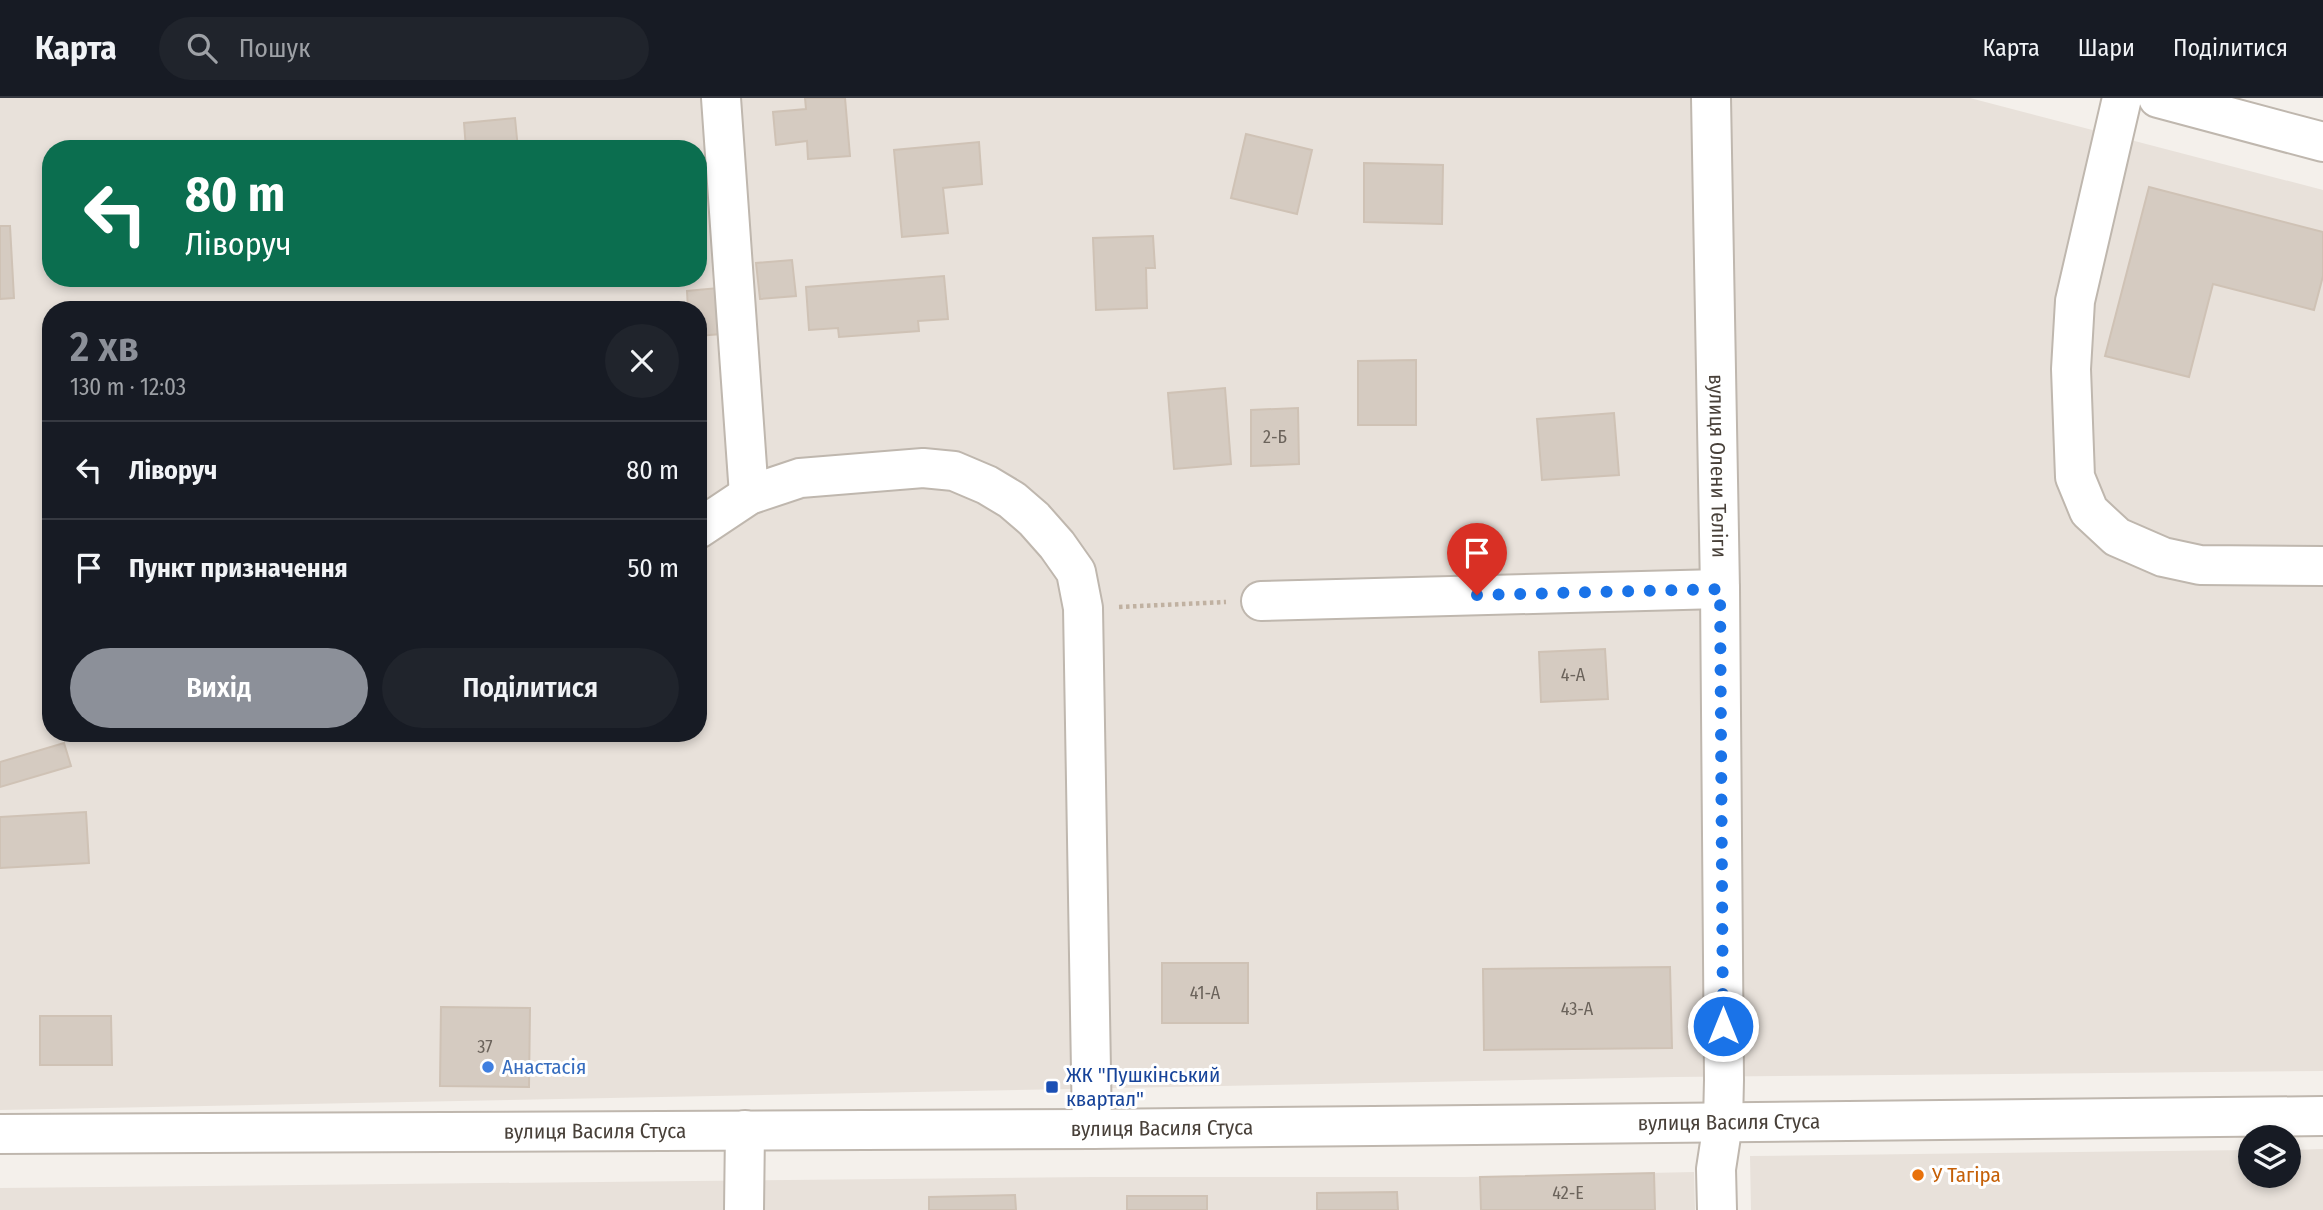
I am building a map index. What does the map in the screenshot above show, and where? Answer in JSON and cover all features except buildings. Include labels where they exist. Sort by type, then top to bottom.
[{"type":"street","points":[[721,98],[749,495]]},
{"type":"street","name":"вулиця Олени Теліги","points":[[1711,98],[1720,589],[1723,1124],[1716,1169],[1717,1210]]},
{"type":"street","points":[[2122,98],[2075,301],[2071,369],[2075,477],[2089,511],[2117,537],[2163,557],[2200,565],[2323,566]]},
{"type":"street","points":[[2158,98],[2323,142]]},
{"type":"street","points":[[707,523],[749,495],[800,478],[923,468],[954,471],[987,485],[1012,500],[1034,519],[1076,572],[1083,608],[1093,1129]]},
{"type":"street","points":[[1261,601],[1720,589]]},
{"type":"street","name":"вулиця Василя Стуса","points":[[0,1134],[1093,1129],[2323,1116]]},
{"type":"street","points":[[744,1210],[745,1130]]},
{"type":"path","points":[[1083,608],[1261,601]]},
{"type":"shaded area","points":[[0,98],[1970,98],[2323,190],[2323,1071],[1675,1077],[0,1110]]},
{"type":"shaded area","points":[[2323,1149],[2323,1210],[1751,1210],[1750,1156],[2238,1150],[2238,1188],[2301,1188],[2301,1150]]},
{"type":"shaded area","points":[[1694,1172],[1695,1210],[0,1210],[0,1188],[1093,1177],[1464,1177]]},
{"type":"place","name":"Анастасія","points":[[488,1067]]},
{"type":"place","name":"ЖК \"Пушкінський квартал\"","points":[[1052,1087]]},
{"type":"place","name":"У Тагіра","points":[[1918,1175]]},
{"type":"route","points":[[1477,595],[1720,589],[1723,1026]]}]
